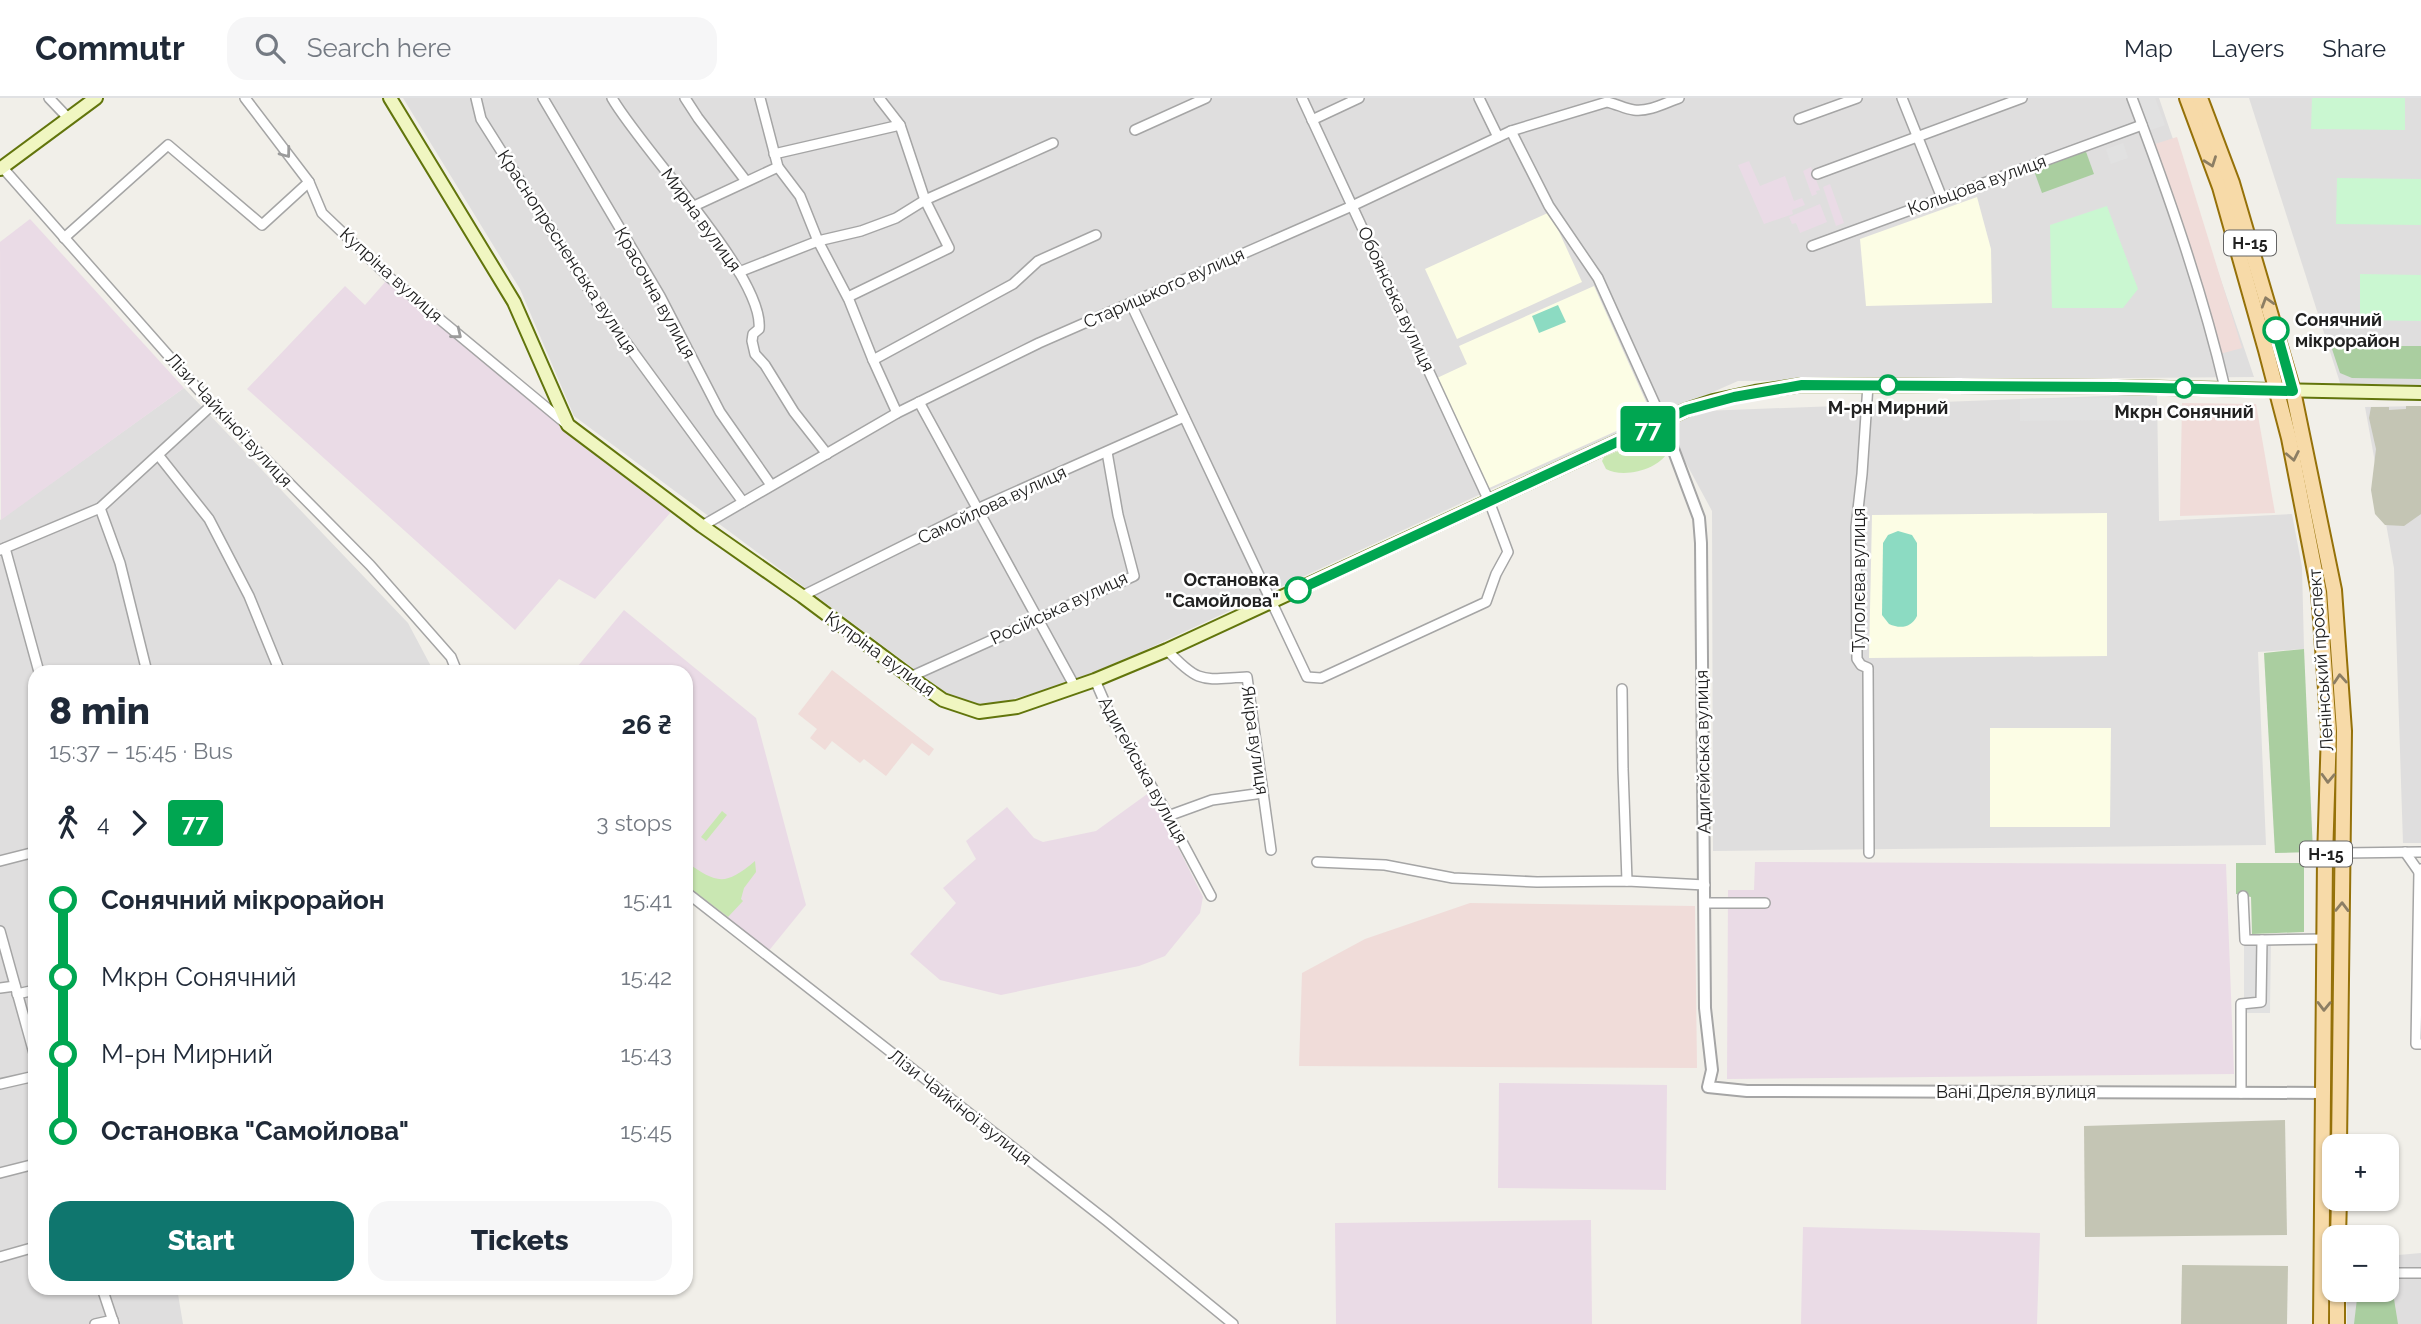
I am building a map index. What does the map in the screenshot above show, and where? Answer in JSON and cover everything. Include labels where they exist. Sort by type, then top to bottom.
[{"type":"main road","points":[[1,168],[96,98]]},
{"type":"main road","name":"Купріна вулиця","points":[[390,98],[514,302],[568,425],[910,677],[943,700],[979,712],[1017,706],[1075,687],[1167,650],[1686,410],[1713,401],[1802,385],[2225,388],[2421,393]]},
{"type":"main road","name":"Ленінський проспект","points":[[2187,98],[2220,187],[2289,438],[2319,592],[2329,732],[2323,1134]]},
{"type":"main road","name":"Ленінський проспект","points":[[2200,98],[2232,183],[2293,391],[2334,590],[2344,731],[2339,1134]]},
{"type":"main road","points":[[2324,1042],[2341,1042]]},
{"type":"main road","name":"Ленінський проспект","points":[[2321,1324],[2322,1211]]},
{"type":"main road","points":[[2337,1302],[2337,1324]]},
{"type":"street","points":[[50,98],[69,119]]},
{"type":"street","name":"Купріна вулиця","points":[[245,98],[309,183],[322,213],[389,278],[568,425]]},
{"type":"street","name":"Краснопресненська вулиця","points":[[476,98],[481,119],[598,304],[743,502]]},
{"type":"street","name":"Красочна вулиця","points":[[543,98],[660,296],[720,412],[771,485]]},
{"type":"street","name":"Мирна вулиця","points":[[612,98],[725,249],[739,272],[760,321],[759,329],[753,334],[755,354],[794,412],[827,454]]},
{"type":"street","points":[[685,98],[746,181]]},
{"type":"street","points":[[760,98],[778,167],[800,196],[818,241],[848,297],[897,413]]},
{"type":"street","points":[[848,297],[949,248],[925,200],[900,125],[879,98]]},
{"type":"street","points":[[1135,130],[1206,98]]},
{"type":"street","name":"Обоянська вулиця","points":[[1302,98],[1489,501]]},
{"type":"street","points":[[1312,120],[1359,98]]},
{"type":"street","points":[[1479,98],[1498,137]]},
{"type":"street","points":[[1644,98],[1644,110],[1679,98]]},
{"type":"street","points":[[1799,119],[1857,98]]},
{"type":"street","points":[[1902,98],[1942,198]]},
{"type":"street","points":[[1817,174],[2022,98]]},
{"type":"street","points":[[2132,98],[2164,184],[2215,345],[2225,388]]},
{"type":"street","name":"Старицького вулиця","points":[[702,526],[897,413],[1039,343],[1352,206],[1511,131],[1607,102],[1620,104],[1631,110],[1644,110]]},
{"type":"street","points":[[774,154],[900,125]]},
{"type":"street","name":"Кольцова вулиця","points":[[1812,246],[2142,125]]},
{"type":"street","points":[[1511,131],[1549,206],[1598,278],[1663,422]]},
{"type":"street","points":[[739,272],[818,241],[860,231],[896,218],[925,200],[1053,143]]},
{"type":"street","points":[[64,238],[168,145],[262,225],[309,183]]},
{"type":"street","points":[[692,207],[778,167]]},
{"type":"street","name":"Лізи Чайкіної вулиця","points":[[1,168],[212,405],[369,565],[451,657],[454,665]]},
{"type":"street","points":[[873,360],[1013,284],[1038,261],[1096,235]]},
{"type":"street","points":[[1131,304],[1307,677],[1321,678],[1486,602],[1496,574],[1508,552],[1489,501]]},
{"type":"street","name":"Туполєва вулиця","points":[[1868,385],[1856,539],[1857,659],[1861,665],[1868,668],[1869,853]]},
{"type":"street","points":[[919,402],[1075,687]]},
{"type":"street","points":[[37,665],[3,549],[100,508],[212,405]]},
{"type":"street","name":"Самойлова вулиця","points":[[802,596],[977,509],[1184,417]]},
{"type":"street","name":"Адигейська вулиця","points":[[1663,422],[1699,518],[1702,543],[1705,1008],[1712,1070],[1708,1087]]},
{"type":"street","name":"Російська вулиця","points":[[910,677],[1134,576],[1118,515],[1107,452]]},
{"type":"street","points":[[159,456],[209,519],[249,596],[277,665]]},
{"type":"street","points":[[100,508],[120,563],[145,665]]},
{"type":"street","name":"Якіра вулиця","points":[[1167,650],[1189,673],[1205,679],[1247,677],[1271,850]]},
{"type":"street","name":"Адигейська вулиця","points":[[1095,680],[1111,717],[1211,896]]},
{"type":"street","points":[[1622,689],[1627,881]]},
{"type":"street","points":[[1168,816],[1212,800],[1263,793]]},
{"type":"street","points":[[2406,852],[2420,871],[2416,1044],[2421,1044]]},
{"type":"street","points":[[2343,853],[2421,852]]},
{"type":"street","points":[[0,861],[28,854]]},
{"type":"street","points":[[1317,862],[1385,865],[1453,878],[1537,883],[1627,881],[1705,885]]},
{"type":"street","name":"Лізи Чайкіної вулиця","points":[[693,897],[1233,1324]]},
{"type":"street","points":[[2243,897],[2245,940],[2325,939]]},
{"type":"street","points":[[1706,903],[1765,903]]},
{"type":"street","points":[[0,931],[28,1032]]},
{"type":"street","points":[[2241,1093],[2241,1004],[2261,1002],[2262,940]]},
{"type":"street","points":[[0,988],[28,990]]},
{"type":"street","points":[[0,1084],[28,1078]]},
{"type":"street","name":"Вані Дреля вулиця","points":[[1708,1087],[1747,1091],[2323,1093]]},
{"type":"street","points":[[0,1173],[28,1166]]},
{"type":"street","points":[[0,1257],[28,1249]]},
{"type":"street","points":[[2399,1273],[2421,1273]]},
{"type":"street","points":[[95,1324],[113,1322],[104,1295]]},
{"type":"shaded area","points":[[403,98],[2159,98],[2254,377],[1738,381],[1483,493],[1141,652],[1068,683],[996,704],[971,703],[949,695],[574,416],[520,289]]},
{"type":"shaded area","points":[[2139,98],[2155,98],[2165,125],[2150,130]]},
{"type":"shaded area","points":[[2249,98],[2421,98],[2421,386],[2341,386]]},
{"type":"shaded area","points":[[2177,137],[2242,348],[2220,354],[2155,144]]},
{"type":"shaded area","points":[[2123,143],[2128,158],[2111,164],[2106,149]]},
{"type":"shaded area","points":[[1749,161],[1760,186],[1785,176],[1794,201],[1802,198],[1805,205],[1792,210],[1793,214],[1764,224],[1738,165]]},
{"type":"shaded area","points":[[1811,167],[1820,190],[1812,196],[1803,171]]},
{"type":"shaded area","points":[[1830,184],[1844,223],[1836,226],[1823,187]]},
{"type":"shaded area","points":[[1977,197],[1991,249],[1992,303],[1866,306],[1860,239]]},
{"type":"shaded area","points":[[1820,204],[1827,222],[1800,233],[1796,223],[1792,224],[1789,217]]},
{"type":"shaded area","points":[[1550,212],[1582,282],[1457,339],[1425,269]]},
{"type":"shaded area","points":[[30,219],[184,388],[1,520],[0,242]]},
{"type":"shaded area","points":[[386,281],[671,512],[595,599],[559,579],[515,630],[247,389],[345,286],[365,305]]},
{"type":"shaded area","points":[[1594,286],[1652,415],[1487,489],[1437,378],[1467,364],[1459,346]]},
{"type":"shaded area","points":[[184,388],[408,623],[430,665],[28,665],[28,1295],[178,1295],[183,1324],[0,1324],[0,520]]},
{"type":"shaded area","points":[[2157,394],[2159,521],[2292,514],[2302,567],[2304,649],[2258,652],[2266,845],[1713,851],[1712,511],[1673,439],[1674,429],[1681,421],[1703,411]]},
{"type":"shaded area","points":[[2112,398],[2112,420],[2020,421],[2020,399]]},
{"type":"shaded area","points":[[2182,403],[2256,404],[2275,513],[2180,516]]},
{"type":"shaded area","points":[[2406,406],[2421,406],[2421,514],[2404,526],[2385,525],[2375,514],[2371,490],[2376,449],[2369,418],[2371,407],[2389,407],[2389,410],[2406,409]]},
{"type":"shaded area","points":[[2421,406],[2421,843],[2403,843],[2394,568],[2365,407]]},
{"type":"shaded area","points":[[2107,513],[2107,656],[1869,658],[1872,515]]},
{"type":"shaded area","points":[[624,610],[691,665],[579,665]]},
{"type":"shaded area","points":[[693,666],[756,718],[806,905],[767,953],[693,894]]},
{"type":"shaded area","points":[[832,670],[934,749],[929,756],[912,743],[886,776],[864,759],[860,763],[832,741],[825,750],[810,738],[817,729],[798,714]]},
{"type":"shaded area","points":[[1990,728],[2111,728],[2110,827],[1990,827]]},
{"type":"shaded area","points":[[1150,792],[1203,897],[1200,913],[1165,956],[1139,966],[1001,995],[940,980],[910,954],[956,903],[943,888],[976,859],[966,841],[1007,807],[1034,838],[1043,842],[1096,831]]},
{"type":"shaded area","points":[[1755,862],[2226,864],[2234,1074],[1727,1079],[1728,890],[1754,890]]},
{"type":"shaded area","points":[[1470,903],[1695,906],[1697,1068],[1299,1066],[1302,973],[1365,939]]},
{"type":"shaded area","points":[[2244,941],[2271,942],[2270,1013],[2244,1013]]},
{"type":"shaded area","points":[[1499,1083],[1667,1085],[1666,1190],[1498,1188]]},
{"type":"shaded area","points":[[2285,1120],[2287,1235],[2085,1237],[2084,1126]]},
{"type":"shaded area","points":[[1591,1220],[1592,1324],[1336,1324],[1335,1223]]},
{"type":"shaded area","points":[[1803,1227],[2040,1233],[2037,1324],[1801,1324]]},
{"type":"shaded area","points":[[2421,1253],[2421,1324],[2347,1324],[2347,1302],[2399,1302],[2399,1255]]},
{"type":"shaded area","points":[[2182,1265],[2288,1266],[2287,1324],[2181,1324]]},
{"type":"green space","points":[[2312,98],[2405,98],[2405,130],[2311,129]]},
{"type":"green space","points":[[2085,149],[2094,174],[2042,193],[2033,168]]},
{"type":"green space","points":[[2337,178],[2421,179],[2421,225],[2336,224]]},
{"type":"green space","points":[[2107,206],[2138,289],[2123,308],[2052,308],[2050,225]]},
{"type":"green space","points":[[2360,274],[2421,275],[2421,321],[2360,320]]},
{"type":"green space","points":[[1558,305],[1566,322],[1539,333],[1532,316]]},
{"type":"green space","points":[[2331,346],[2421,346],[2421,379],[2352,378],[2340,373]]},
{"type":"green space","points":[[1653,436],[1666,441],[1669,449],[1659,462],[1632,472],[1622,473],[1606,469],[1602,461],[1604,457]]},
{"type":"green space","points":[[1898,531],[1912,535],[1917,543],[1917,616],[1912,623],[1901,627],[1889,624],[1882,615],[1883,543],[1888,535]]},
{"type":"green space","points":[[2304,649],[2313,852],[2275,853],[2264,653]]},
{"type":"green space","points":[[722,811],[727,815],[706,841],[701,837]]},
{"type":"green space","points":[[755,861],[756,872],[744,888],[741,899],[743,901],[728,917],[693,890],[693,866],[720,879],[736,875]]},
{"type":"green space","points":[[2236,863],[2304,863],[2304,932],[2252,934],[2251,897],[2236,894]]},
{"type":"green space","points":[[2357,1302],[2394,1302],[2398,1324],[2354,1324]]},
{"type":"bus line","name":"77","points":[[1298,590],[1686,410],[1713,401],[1802,385],[2293,391],[2276,330]]},
{"type":"place","name":"Сонячний мікрорайон","points":[[2276,330]]},
{"type":"place","name":"М-рн Мирний","points":[[1888,385]]},
{"type":"place","name":"Мкрн Сонячний","points":[[2184,388]]},
{"type":"place","name":"Остановка \"Самойлова\"","points":[[1298,590]]}]
